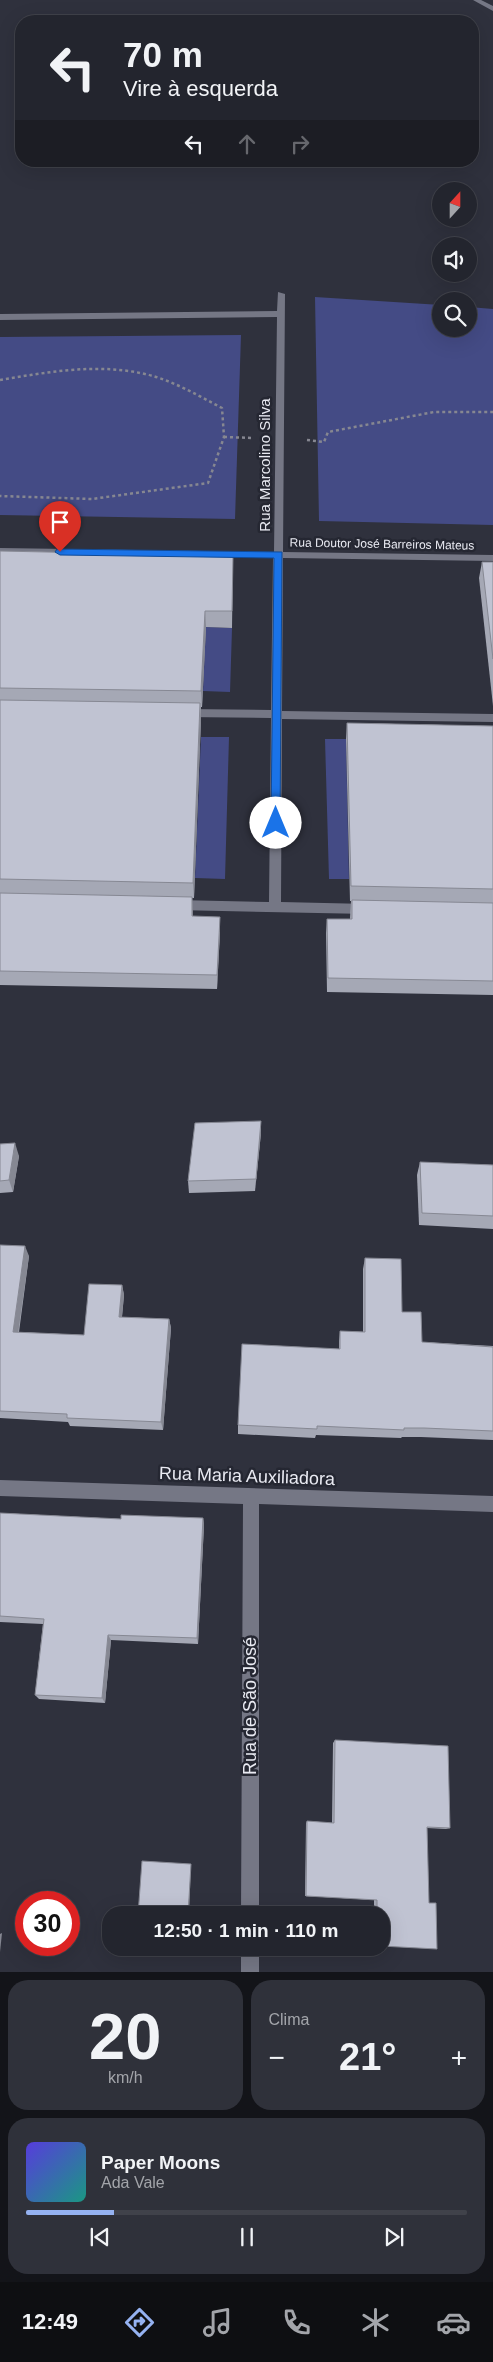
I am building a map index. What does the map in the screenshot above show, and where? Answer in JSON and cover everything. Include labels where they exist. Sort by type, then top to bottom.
[{"type":"street","points":[[476,0],[493,9]]},
{"type":"street","name":"Rua Marcolino Silva","points":[[275,907],[282,294]]},
{"type":"street","points":[[0,317],[281,314]]},
{"type":"street","name":"Rua Doutor José Barreiros Mateus","points":[[0,551],[493,558]]},
{"type":"street","points":[[176,712],[493,718]]},
{"type":"street","points":[[168,905],[384,909]]},
{"type":"street","name":"Rua Maria Auxiliadora","points":[[0,1488],[493,1504]]},
{"type":"street","name":"Rua de São José","points":[[250,1906],[251,1496]]},
{"type":"street","points":[[250,1956],[250,1972]]},
{"type":"path","points":[[0,380],[55,371],[99,368],[146,374],[222,408],[224,437],[208,484],[92,499],[0,496]]},
{"type":"path","points":[[324,442],[328,432],[434,412],[493,412]]},
{"type":"shaded area","points":[[315,297],[432,304],[432,337],[477,337],[477,308],[493,309],[493,525],[319,521]]},
{"type":"shaded area","points":[[241,335],[235,519],[0,515],[0,337]]},
{"type":"shaded area","points":[[206,627],[232,628],[230,692],[203,691]]},
{"type":"shaded area","points":[[201,737],[229,737],[225,879],[195,878]]},
{"type":"shaded area","points":[[325,739],[346,739],[349,879],[329,879]]},
{"type":"building","points":[[0,551],[233,556],[232,611],[205,611],[201,691],[0,688]]},
{"type":"building","points":[[482,562],[493,562],[493,659]]},
{"type":"building","points":[[0,700],[200,703],[193,883],[0,879]]},
{"type":"building","points":[[347,723],[493,726],[493,889],[351,886]]},
{"type":"building","points":[[0,893],[192,897],[192,916],[220,917],[217,975],[0,971]]},
{"type":"building","points":[[352,900],[493,903],[493,981],[328,978],[327,919],[352,919]]},
{"type":"building","points":[[261,1121],[256,1179],[188,1181],[195,1123]]},
{"type":"building","points":[[15,1143],[9,1180],[0,1181],[0,1144]]},
{"type":"building","points":[[420,1162],[493,1165],[493,1216],[422,1213]]},
{"type":"building","points":[[0,1245],[25,1246],[13,1332],[84,1335],[89,1284],[122,1285],[119,1317],[169,1319],[161,1422],[67,1418],[67,1414],[0,1411]]},
{"type":"building","points":[[365,1258],[401,1259],[402,1312],[421,1312],[422,1342],[493,1347],[493,1431],[424,1428],[404,1428],[404,1430],[317,1426],[317,1429],[238,1425],[242,1344],[340,1349],[340,1331],[365,1332]]},
{"type":"building","points":[[0,1513],[121,1519],[121,1515],[203,1518],[197,1638],[108,1635],[102,1698],[35,1695],[44,1619],[0,1616]]},
{"type":"building","points":[[335,1740],[448,1746],[450,1828],[427,1827],[429,1903],[436,1903],[437,1949],[390,1946],[390,1906],[377,1906],[377,1900],[306,1896],[307,1821],[334,1823]]},
{"type":"building","points":[[142,1861],[191,1864],[189,1906],[139,1906]]},
{"type":"route","points":[[60,552],[279,555],[276,823]]}]
